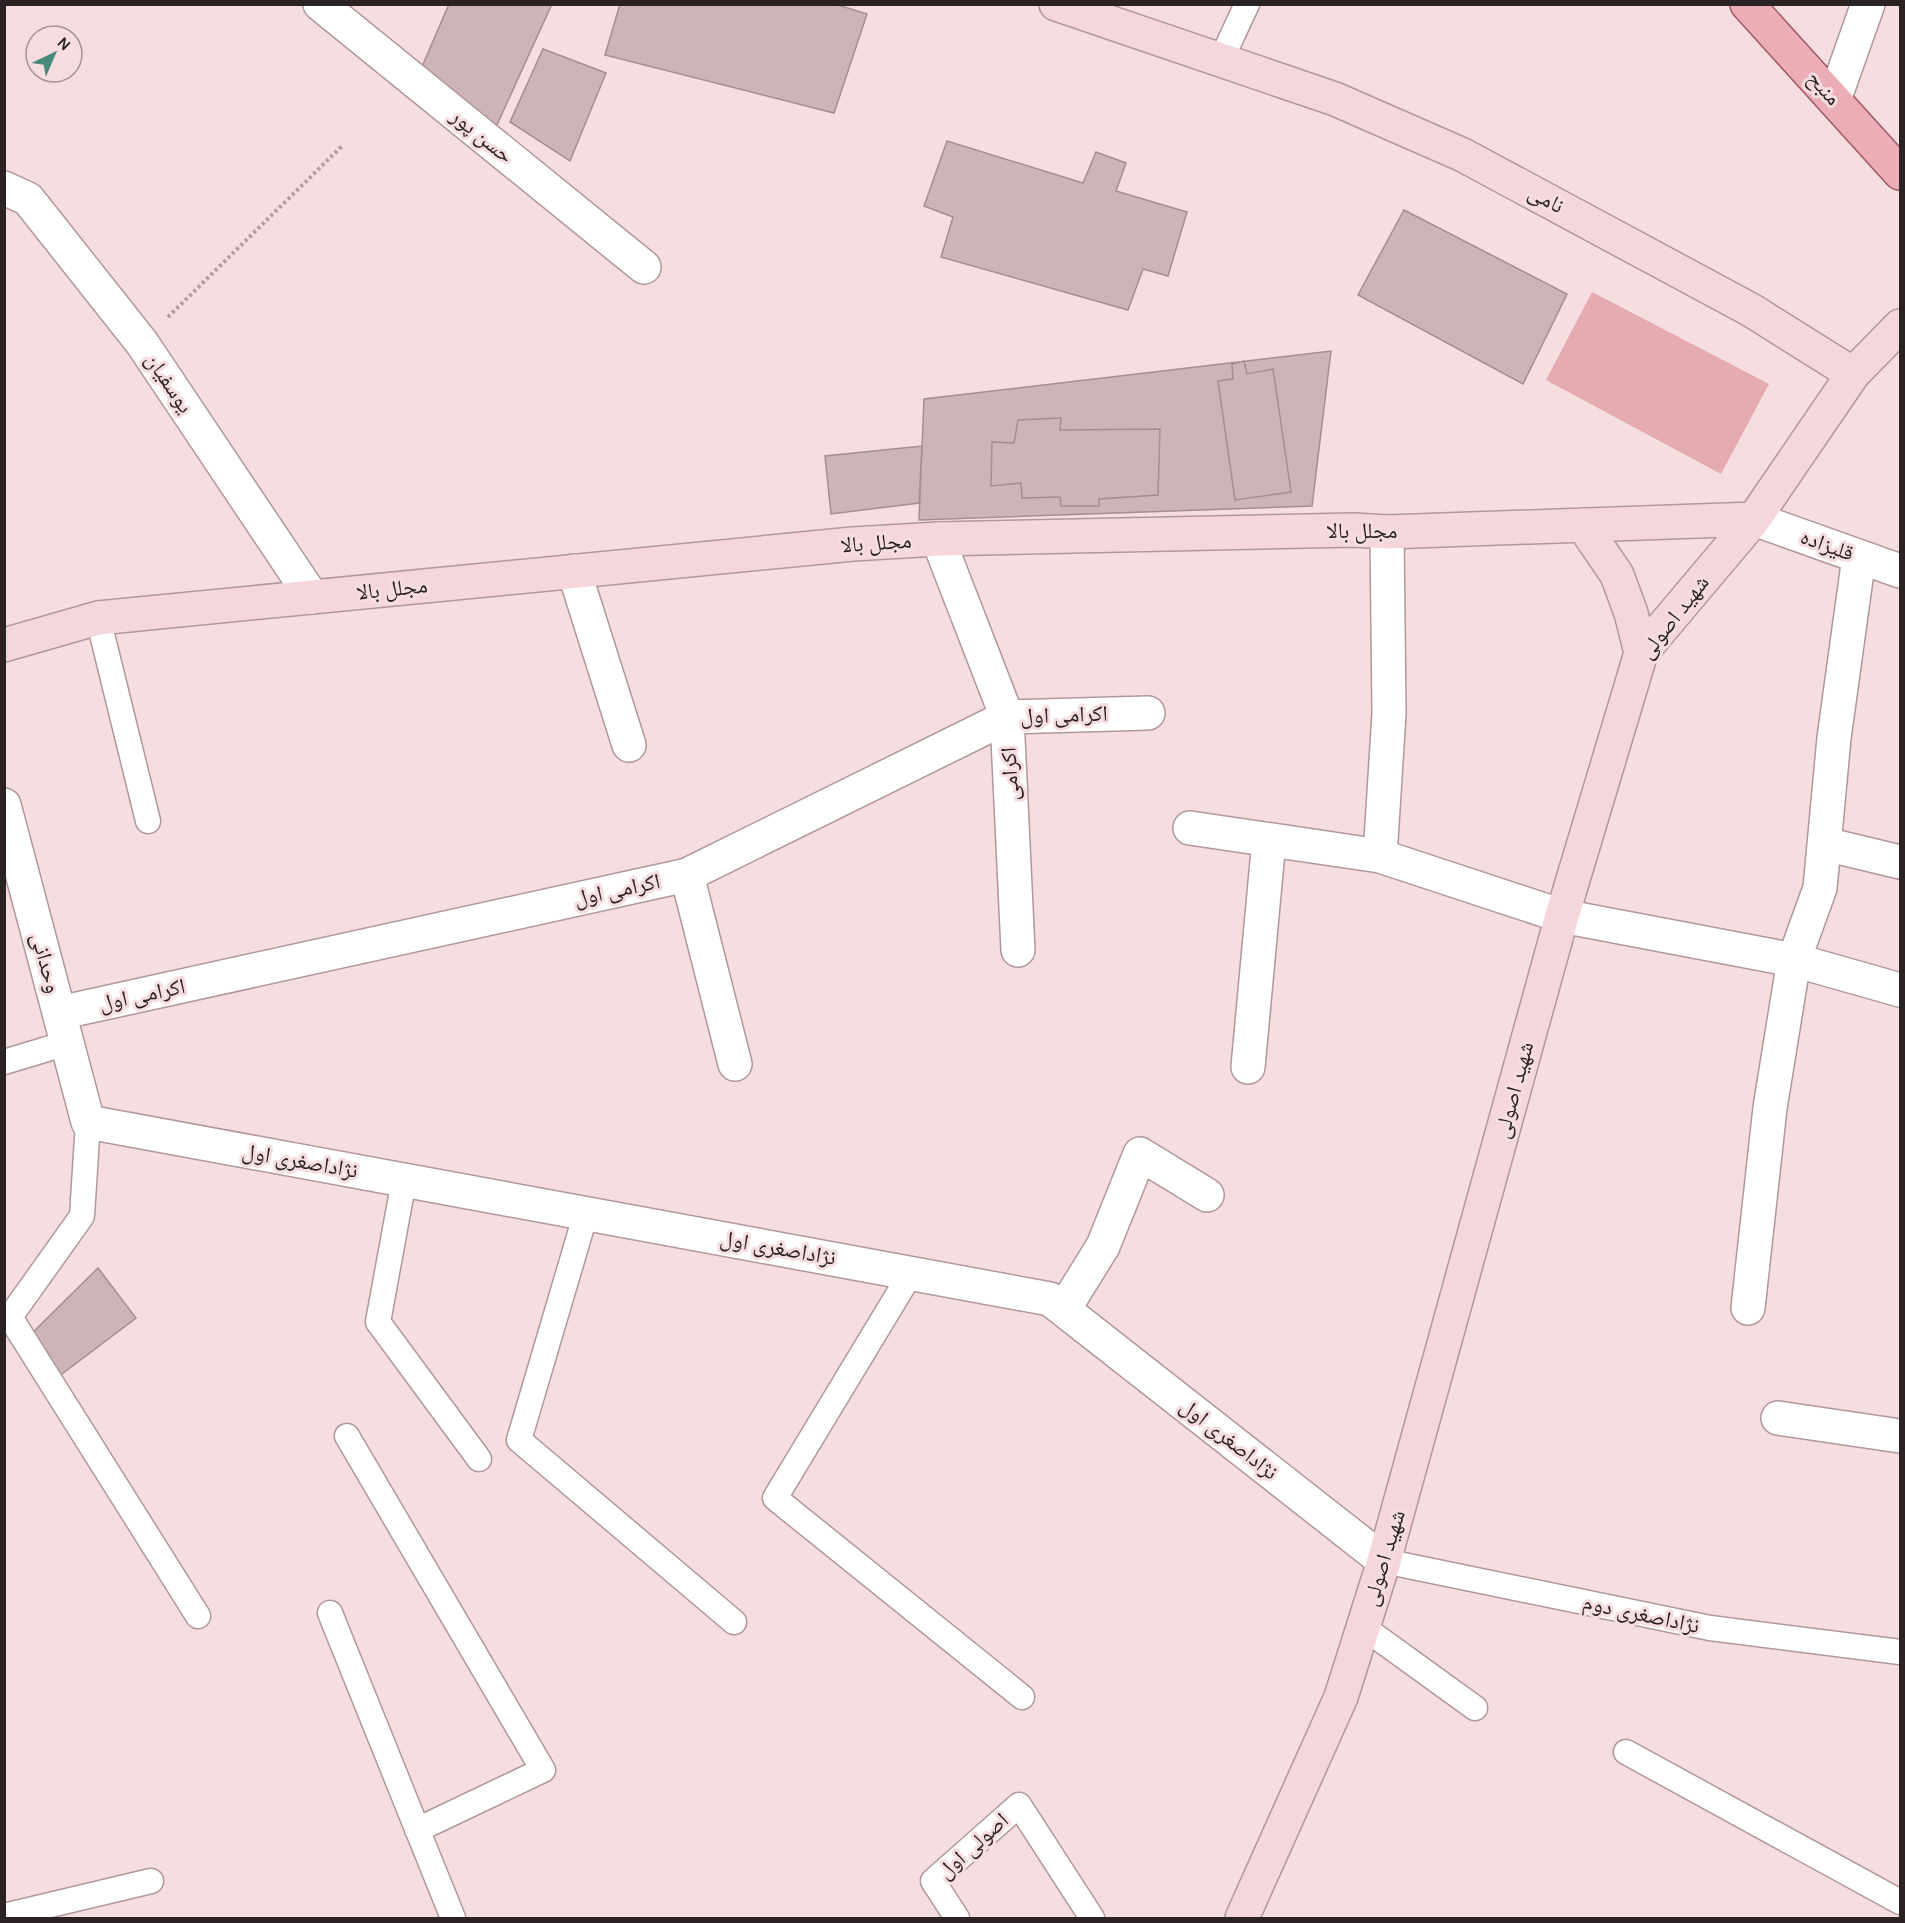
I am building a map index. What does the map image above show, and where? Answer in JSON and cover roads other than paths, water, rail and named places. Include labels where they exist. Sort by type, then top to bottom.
[{"type":"main road","name":"منبح","points":[[1747,4],[1900,172]]},
{"type":"street","name":"حسن پور","points":[[320,4],[644,267]]},
{"type":"street","points":[[1834,100],[1868,4]]},
{"type":"street","name":"نامی","points":[[1070,7],[1335,99],[1463,155],[1750,310],[1853,374]]},
{"type":"street","name":"یوسفیان","points":[[4,188],[28,199],[142,343],[312,597]]},
{"type":"street","name":"شهید اصولی","points":[[1242,1918],[1341,1697],[1384,1561],[1562,916],[1641,653],[1754,519],[1853,374],[1900,326]]},
{"type":"street","name":"مجلل بالا","points":[[4,645],[98,618],[853,544],[938,539],[1354,530],[1387,532],[1754,519]]},
{"type":"street","name":"قلیزاده","points":[[1754,519],[1900,571]]},
{"type":"street","points":[[1583,525],[1617,575],[1631,614],[1641,653]]},
{"type":"street","points":[[1380,856],[1389,714],[1387,532]]},
{"type":"street","name":"اکرامی","points":[[938,539],[1007,717],[1018,950]]},
{"type":"street","points":[[1748,1308],[1770,1108],[1794,960],[1820,888],[1834,738],[1859,557]]},
{"type":"street","points":[[574,571],[629,745]]},
{"type":"street","name":"اکرامی اول","points":[[63,1028],[687,875],[1007,717],[1149,713]]},
{"type":"street","name":"وحدانی","points":[[4,805],[87,1122]]},
{"type":"street","points":[[1190,828],[1380,856],[1562,916],[1794,960],[1900,990]]},
{"type":"street","points":[[1248,1067],[1269,840]]},
{"type":"street","points":[[1825,844],[1900,862]]},
{"type":"street","points":[[687,875],[735,1064]]},
{"type":"street","name":"نژاداصغری اول","points":[[87,1122],[1050,1299],[1384,1561]]},
{"type":"street","points":[[1064,1310],[1102,1246],[1140,1154],[1207,1195]]},
{"type":"street","points":[[1778,1418],[1900,1436]]},
{"type":"lane","points":[[1221,60],[1247,4]]},
{"type":"lane","points":[[98,618],[148,821]]},
{"type":"lane","points":[[4,1062],[63,1028]]},
{"type":"lane","points":[[87,1122],[82,1216],[10,1317],[198,1616]]},
{"type":"lane","points":[[405,1180],[378,1322],[479,1459]]},
{"type":"lane","points":[[586,1213],[519,1440],[734,1622]]},
{"type":"lane","points":[[911,1273],[775,1498],[1022,1697]]},
{"type":"lane","points":[[347,1436],[543,1770],[417,1830]]},
{"type":"lane","name":"نژاداصغری دوم","points":[[1384,1561],[1710,1628],[1900,1652]]},
{"type":"lane","points":[[330,1613],[453,1918]]},
{"type":"lane","points":[[1363,1627],[1475,1708]]},
{"type":"lane","points":[[1626,1752],[1900,1902]]},
{"type":"lane","name":"اصولی اول","points":[[957,1918],[933,1881],[1019,1805],[1092,1918]]},
{"type":"lane","points":[[4,1916],[151,1881]]}]
